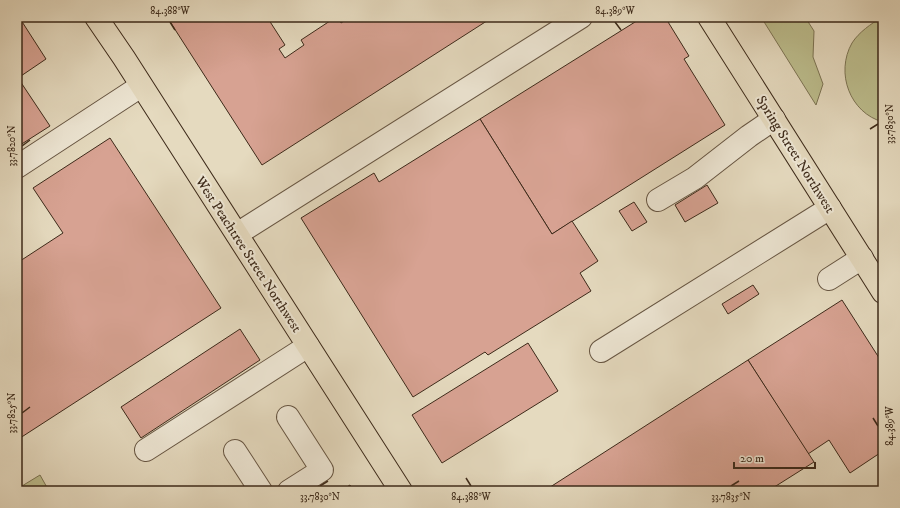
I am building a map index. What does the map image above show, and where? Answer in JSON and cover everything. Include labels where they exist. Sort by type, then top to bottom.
[{"type":"main road","name":"West Peachtree Street Northwest","points":[[96,17],[401,491]]},
{"type":"main road","name":"Spring Street Northwest","points":[[709,17],[883,292]]},
{"type":"lane","points":[[237,234],[581,17]]},
{"type":"lane","points":[[17,167],[141,86]]},
{"type":"lane","points":[[658,200],[695,178],[749,136],[774,120]]},
{"type":"lane","points":[[601,351],[830,208]]},
{"type":"lane","points":[[829,279],[862,258]]},
{"type":"lane","points":[[146,450],[308,346]]},
{"type":"lane","points":[[288,417],[322,470],[289,491]]},
{"type":"lane","points":[[235,451],[261,491]]},
{"type":"green space","points":[[761,17],[805,17],[814,31],[813,57],[823,84],[816,105]]},
{"type":"green space","points":[[882,17],[883,122],[871,117],[854,101],[846,79],[845,67],[847,55],[852,43],[866,28]]},
{"type":"green space","points":[[40,475],[49,491],[17,491],[17,489]]},
{"type":"building","points":[[17,17],[19,17],[46,59],[18,78],[50,126],[17,147]]},
{"type":"building","points":[[167,17],[267,17],[285,45],[279,49],[285,58],[304,45],[301,40],[336,17],[338,17],[341,23],[350,17],[493,17],[262,165]]},
{"type":"building","points":[[643,17],[665,17],[689,56],[684,59],[725,125],[552,234],[480,119]]},
{"type":"building","points":[[480,119],[552,234],[572,221],[598,261],[580,273],[591,291],[488,355],[485,352],[413,397],[301,218],[374,173],[379,182]]},
{"type":"building","points":[[110,138],[221,308],[17,440],[17,263],[63,233],[33,188]]},
{"type":"building","points":[[707,185],[718,203],[685,222],[675,205]]},
{"type":"building","points":[[634,202],[647,222],[632,231],[619,211]]},
{"type":"building","points":[[753,285],[759,294],[728,314],[722,304]]},
{"type":"building","points":[[842,300],[883,364],[883,451],[850,473],[829,440],[808,454],[748,360]]},
{"type":"building","points":[[240,329],[260,360],[141,438],[121,407]]},
{"type":"building","points":[[528,343],[558,391],[442,463],[412,415]]},
{"type":"building","points":[[748,360],[814,462],[768,491],[544,491]]},
{"type":"building","points":[[350,485],[354,491],[340,491]]}]
